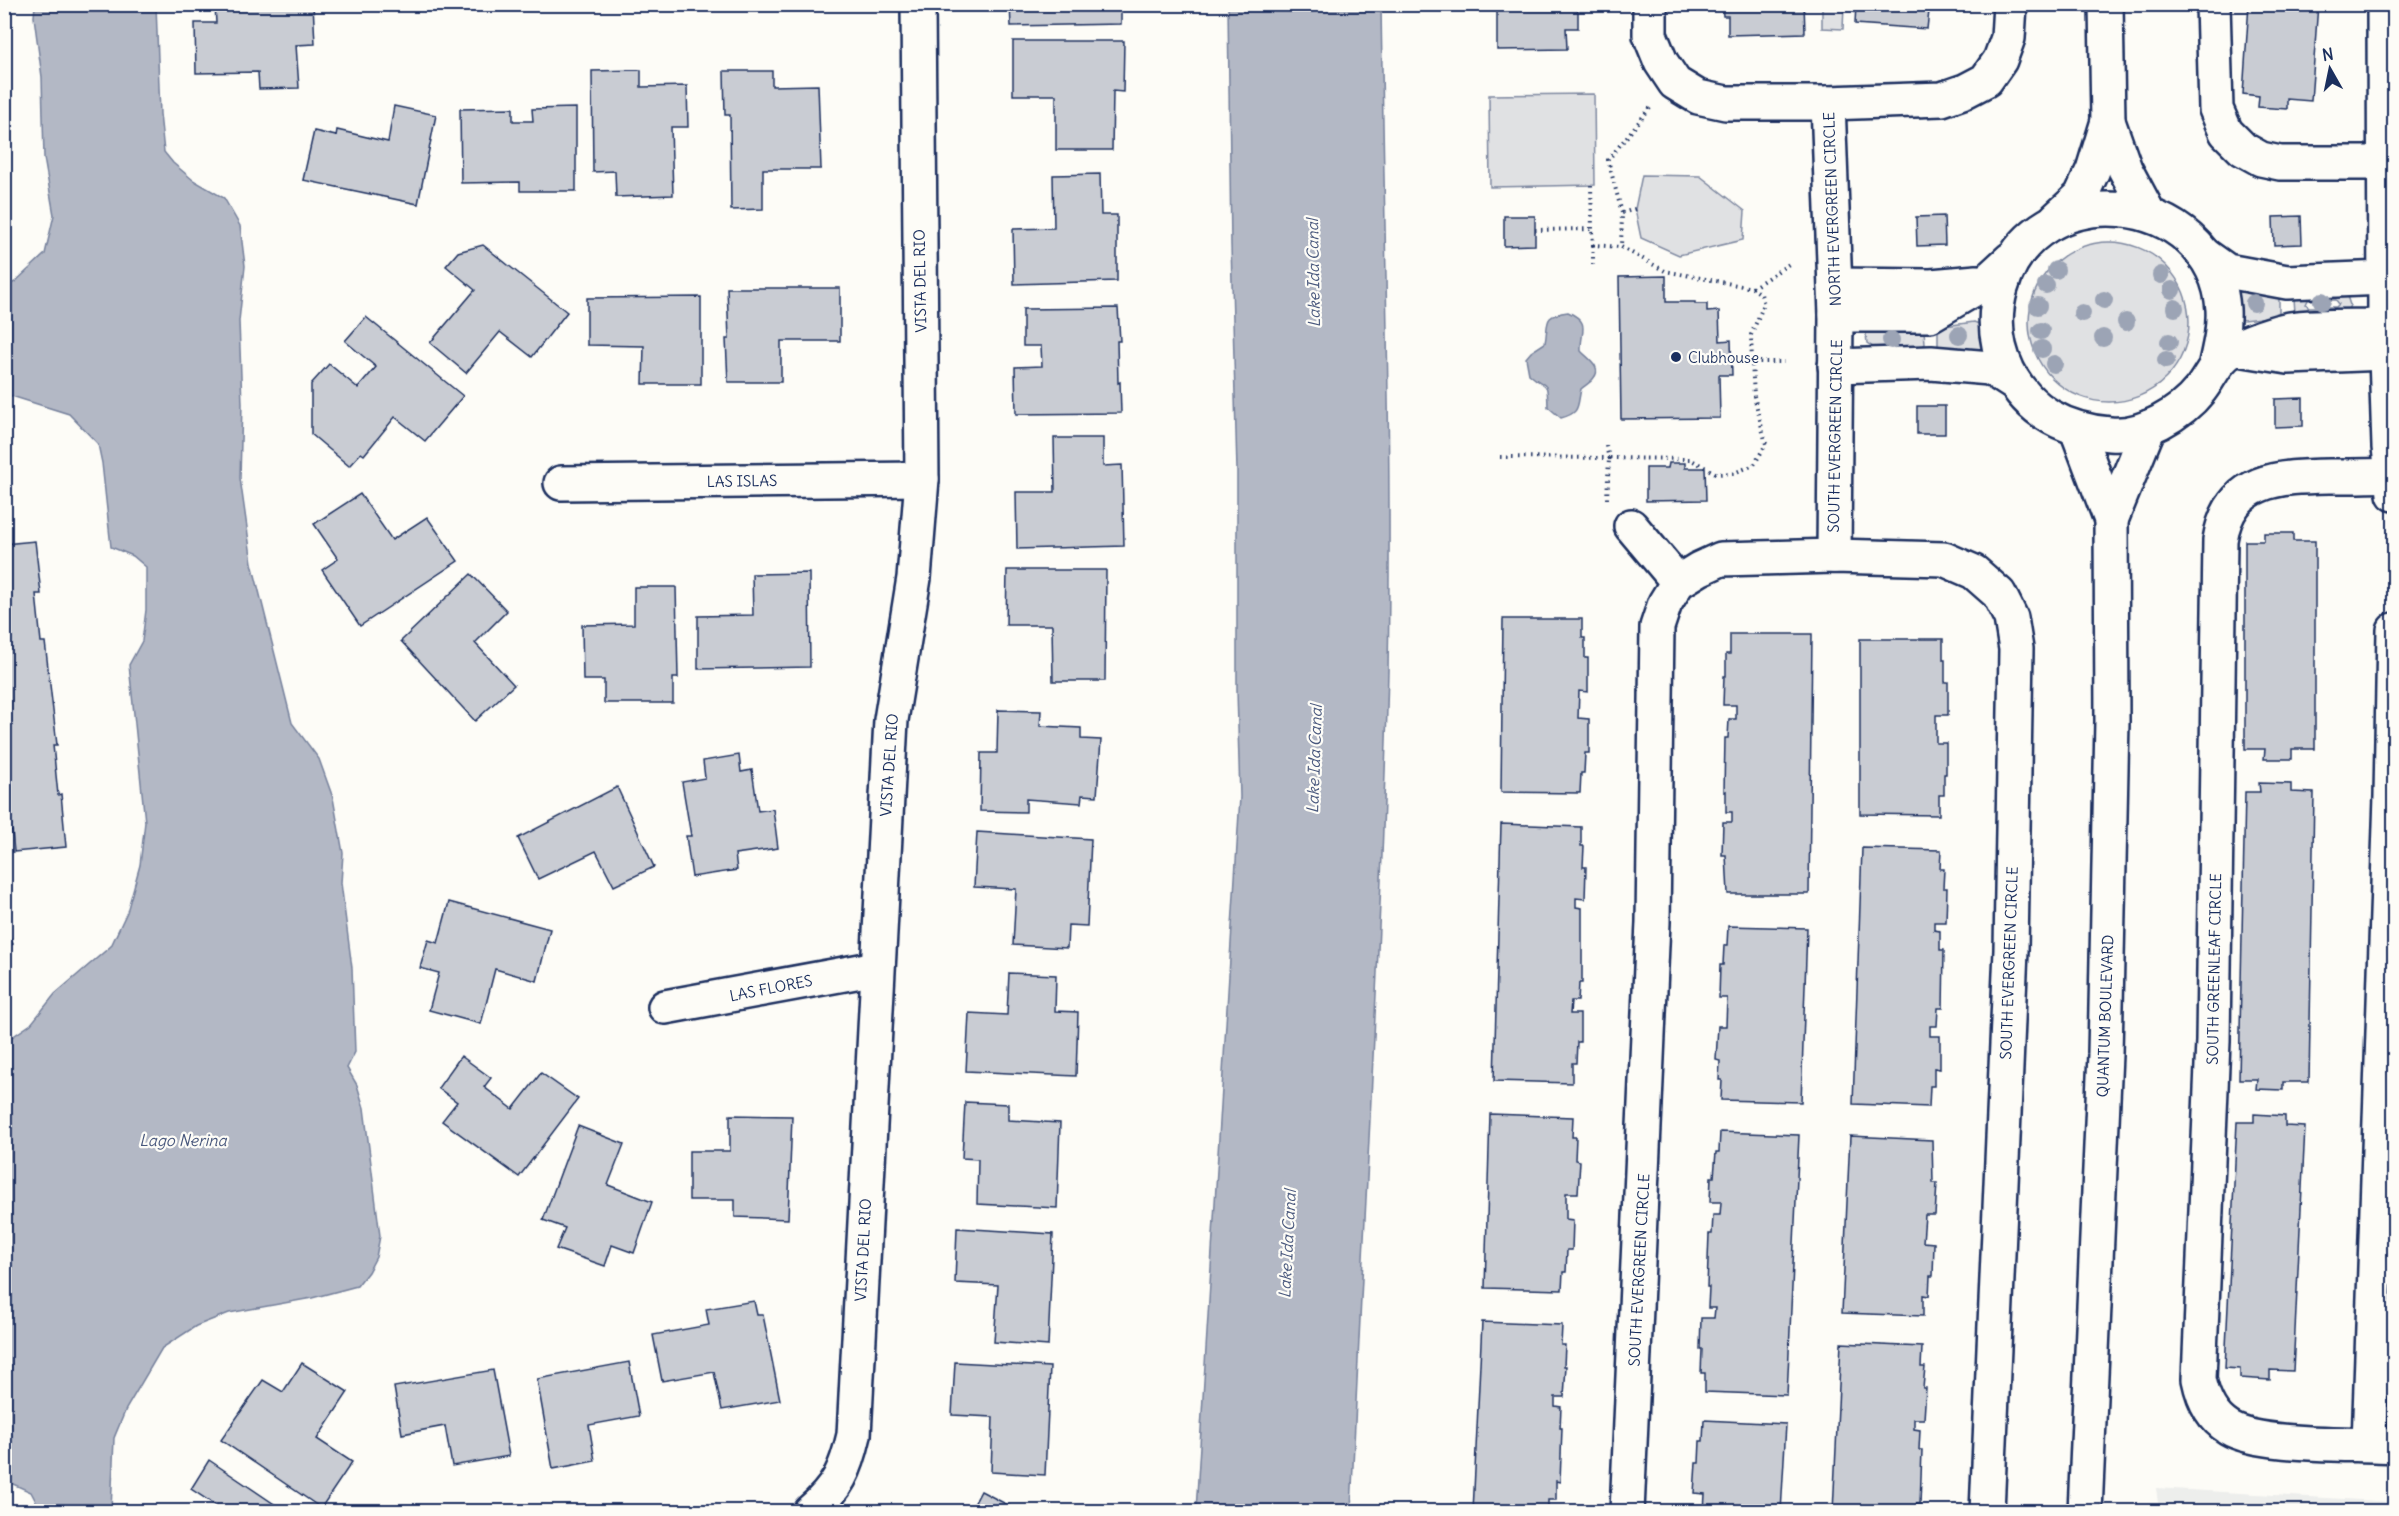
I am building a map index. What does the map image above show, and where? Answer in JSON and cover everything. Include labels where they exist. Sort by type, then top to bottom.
[{"type":"street","name":"VISTA DEL RIO","points":[[810,1512],[834,1490],[848,1464],[854,1435],[891,720],[914,578],[922,479],[918,4]]},
{"type":"street","name":"NORTH EVERGREEN CIRCLE","points":[[1650,4],[1650,35],[1661,62],[1675,83],[1698,97],[1726,103],[1828,103],[1942,99],[1965,91],[1986,80],[2000,60],[2008,39],[2010,4]]},
{"type":"street","points":[[1836,300],[1931,286],[1986,282],[2034,236],[2081,196],[2093,170],[2108,121],[2106,4]]},
{"type":"street","points":[[2213,4],[2217,109],[2226,132],[2243,149],[2260,159],[2280,163],[2389,163]]},
{"type":"street","points":[[2384,4],[2389,163],[2385,340],[2389,447],[2394,481]]},
{"type":"street","name":"NORTH EVERGREEN CIRCLE","points":[[1828,103],[1836,300]]},
{"type":"street","points":[[2108,121],[2126,169],[2149,214]]},
{"type":"street","points":[[2052,222],[2084,210],[2117,208],[2149,214],[2180,231],[2203,254],[2227,271],[2287,282],[2385,278]]},
{"type":"street","points":[[2016,254],[2004,276],[1997,300],[1995,329],[2000,356],[2015,384],[2041,413],[2077,430],[2113,434],[2149,427],[2182,409],[2225,356],[2288,329],[2385,340]]},
{"type":"street","points":[[2203,254],[2216,281],[2223,308],[2222,335],[2225,356]]},
{"type":"street","name":"SOUTH EVERGREEN CIRCLE","points":[[1834,556],[1836,300]]},
{"type":"street","points":[[1835,366],[1931,363],[1990,368],[2015,384]]},
{"type":"street","name":"QUANTUM BOULEVARD","points":[[2111,520],[2149,427]]},
{"type":"street","name":"QUANTUM BOULEVARD","points":[[2077,430],[2111,520],[2112,721],[2105,1054],[2085,1512]]},
{"type":"street","name":"SOUTH GREENLEAF CIRCLE","points":[[2382,1445],[2283,1441],[2247,1436],[2229,1428],[2215,1416],[2203,1400],[2199,1379],[2213,1041],[2220,540],[2224,519],[2241,497],[2260,483],[2277,479],[2286,477],[2394,481]]},
{"type":"street","name":"LAS ISLAS","points":[[561,483],[922,479]]},
{"type":"street","points":[[1631,526],[1678,582]]},
{"type":"street","name":"SOUTH EVERGREEN CIRCLE","points":[[1627,1512],[1653,922],[1657,627],[1665,603],[1678,582],[1699,569],[1721,560],[1834,556],[1944,559],[1974,572],[1999,594],[2011,618],[2016,649],[2011,950],[1987,1512]]},
{"type":"street","points":[[2382,1445],[2394,630]]},
{"type":"street","name":"LAS FLORES","points":[[665,1007],[877,968]]},
{"type":"path","points":[[1621,247],[1622,213],[1608,160],[1652,105]]},
{"type":"path","points":[[1591,185],[1593,268]]},
{"type":"path","points":[[1622,213],[1635,209]]},
{"type":"path","points":[[1535,230],[1592,229]]},
{"type":"path","points":[[1500,458],[1690,459],[1717,474],[1734,473],[1754,465],[1766,444],[1754,396],[1751,335],[1764,304],[1761,294],[1752,288],[1665,272],[1621,247],[1593,244]]},
{"type":"path","points":[[1752,288],[1789,264]]},
{"type":"path","points":[[1752,362],[1784,362]]},
{"type":"path","points":[[1605,442],[1609,458],[1607,502]]},
{"type":"shaded area","points":[[1822,5],[1844,5],[1843,29],[1822,28]]},
{"type":"shaded area","points":[[1594,94],[1595,185],[1490,187],[1489,95]]},
{"type":"shaded area","points":[[1642,175],[1700,176],[1745,211],[1743,240],[1679,255],[1641,238],[1635,209]]},
{"type":"shaded area","points":[[2109,242],[2125,243],[2140,248],[2154,255],[2166,265],[2176,277],[2183,291],[2188,306],[2188,338],[2183,353],[2176,367],[2166,379],[2154,389],[2140,396],[2125,401],[2109,402],[2093,401],[2078,396],[2064,389],[2052,379],[2042,367],[2035,353],[2030,338],[2029,322],[2030,306],[2035,291],[2042,277],[2052,265],[2064,255],[2078,248],[2093,243]]},
{"type":"shaded area","points":[[2239,288],[2279,296],[2279,316],[2243,320],[2240,318],[2237,291]]},
{"type":"shaded area","points":[[2347,296],[2350,305],[2346,314],[2295,313],[2294,298]],"holes":[[[2308,300],[2336,300],[2339,304],[2336,307],[2309,307],[2306,304]]]},
{"type":"shaded area","points":[[1974,322],[1979,324],[1982,350],[1980,352],[1938,347],[1938,327]]},
{"type":"shaded area","points":[[1870,330],[1924,330],[1925,344],[1920,348],[1876,349],[1867,343],[1866,334]]},
{"type":"shaded area","points":[[2156,1488],[2394,1502],[2394,1511],[2159,1511]]},
{"type":"water","name":"Lago Nerina","points":[[35,5],[156,5],[160,114],[164,152],[193,180],[224,198],[240,226],[245,266],[239,321],[242,404],[240,478],[252,563],[292,723],[319,759],[333,798],[343,853],[341,883],[352,968],[355,1052],[347,1068],[357,1085],[364,1108],[380,1236],[376,1257],[357,1286],[312,1298],[229,1313],[196,1326],[162,1348],[126,1409],[114,1438],[111,1511],[41,1511],[31,1492],[4,1480],[5,1042],[31,1024],[55,994],[111,946],[127,912],[140,865],[145,822],[129,665],[142,641],[146,610],[146,567],[133,556],[111,547],[98,444],[69,414],[5,394],[5,287],[15,282],[45,254],[54,215],[44,158],[42,77],[34,17]]},
{"type":"water","name":"Lake Ida Canal","points":[[1228,5],[1381,5],[1388,421],[1388,671],[1376,986],[1351,1511],[1196,1511],[1240,797],[1237,690],[1237,470]]},
{"type":"water","points":[[1568,312],[1582,324],[1581,351],[1593,363],[1597,371],[1593,379],[1581,389],[1575,411],[1561,418],[1548,407],[1547,388],[1529,374],[1526,358],[1545,343],[1550,318]]},
{"type":"building","points":[[215,4],[313,4],[315,44],[296,45],[299,88],[259,89],[258,72],[196,73],[195,23],[216,23]]},
{"type":"building","points":[[1010,4],[1121,4],[1121,24],[1011,26]]},
{"type":"building","points":[[1497,4],[1581,4],[1578,7],[1578,28],[1566,28],[1567,49],[1497,50]]},
{"type":"building","points":[[1722,4],[1804,4],[1805,33],[1728,35],[1728,16],[1723,16]]},
{"type":"building","points":[[1856,4],[1936,4],[1935,9],[1929,11],[1927,29],[1855,24]]},
{"type":"building","points":[[2249,4],[2318,4],[2311,101],[2287,99],[2287,109],[2258,107],[2259,96],[2243,94]]},
{"type":"building","points":[[1013,41],[1124,41],[1123,92],[1113,91],[1112,150],[1056,150],[1056,95],[1013,95]]},
{"type":"building","points":[[641,70],[641,87],[687,86],[688,127],[671,127],[673,195],[616,197],[615,171],[593,172],[592,71]]},
{"type":"building","points":[[724,71],[772,71],[772,86],[818,85],[821,169],[763,169],[763,209],[731,210],[730,115],[725,115]]},
{"type":"building","points":[[394,106],[436,115],[418,204],[303,180],[314,131],[336,136],[337,130],[388,142]]},
{"type":"building","points":[[513,108],[513,121],[533,121],[532,109],[576,108],[576,191],[520,191],[520,182],[461,183],[460,109]]},
{"type":"building","points":[[1100,174],[1101,215],[1117,215],[1117,281],[1014,284],[1013,229],[1054,228],[1053,175]]},
{"type":"building","points":[[1504,216],[1535,216],[1535,245],[1504,246]]},
{"type":"building","points":[[1944,216],[1945,245],[1917,246],[1916,217]]},
{"type":"building","points":[[2301,216],[2302,244],[2274,245],[2273,217]]},
{"type":"building","points":[[483,245],[567,312],[532,357],[500,332],[466,373],[430,343],[475,290],[446,266],[458,252]]},
{"type":"building","name":"Clubhouse","points":[[1666,276],[1666,302],[1707,304],[1707,312],[1719,311],[1720,341],[1731,340],[1732,375],[1719,375],[1720,418],[1621,419],[1619,277]]},
{"type":"building","points":[[727,288],[840,288],[840,341],[781,341],[781,382],[728,382]]},
{"type":"building","points":[[701,297],[701,384],[643,384],[644,346],[587,345],[587,298]]},
{"type":"building","points":[[1118,308],[1120,341],[1117,341],[1118,383],[1120,382],[1121,413],[1016,414],[1015,367],[1042,366],[1041,346],[1023,346],[1023,309]]},
{"type":"building","points":[[366,317],[463,396],[425,441],[395,417],[364,455],[361,453],[349,466],[311,434],[311,384],[329,364],[358,388],[376,367],[345,341]]},
{"type":"building","points":[[2303,398],[2303,426],[2275,427],[2275,399]]},
{"type":"building","points":[[1917,406],[1945,406],[1945,434],[1917,434]]},
{"type":"building","points":[[1054,438],[1103,438],[1103,466],[1122,465],[1124,546],[1017,549],[1016,492],[1055,492]]},
{"type":"building","points":[[1669,463],[1685,463],[1685,468],[1705,468],[1706,500],[1646,501],[1646,468],[1668,468]]},
{"type":"building","points":[[360,494],[392,540],[427,517],[458,561],[360,626],[322,570],[338,559],[314,524]]},
{"type":"building","points":[[2264,533],[2293,533],[2293,541],[2315,541],[2315,749],[2292,749],[2292,759],[2264,759],[2265,749],[2245,749],[2245,541],[2264,541]]},
{"type":"building","points":[[35,541],[41,594],[36,594],[41,642],[45,642],[57,745],[53,745],[58,795],[61,794],[66,847],[14,852],[12,831],[4,832],[4,544]]},
{"type":"building","points":[[1007,570],[1106,570],[1105,681],[1053,681],[1052,625],[1006,625]]},
{"type":"building","points":[[809,573],[810,667],[698,669],[698,616],[753,615],[752,574]]},
{"type":"building","points":[[471,574],[507,611],[475,643],[514,685],[475,721],[401,641]]},
{"type":"building","points":[[634,587],[676,587],[678,678],[673,678],[673,703],[604,703],[604,680],[583,680],[582,625],[634,624]]},
{"type":"building","points":[[1503,619],[1582,619],[1585,658],[1588,658],[1588,692],[1579,691],[1578,718],[1589,719],[1589,753],[1585,753],[1580,793],[1501,792]]},
{"type":"building","points":[[1730,634],[1812,634],[1809,894],[1728,894],[1726,855],[1722,855],[1723,822],[1732,822],[1732,812],[1726,812],[1726,791],[1724,792],[1725,738],[1728,738],[1729,719],[1736,719],[1736,705],[1723,705],[1726,654],[1730,654]]},
{"type":"building","points":[[1860,639],[1943,639],[1945,682],[1948,682],[1948,715],[1936,715],[1936,743],[1946,743],[1944,795],[1939,795],[1939,815],[1860,814]]},
{"type":"building","points":[[998,710],[1041,711],[1040,726],[1081,728],[1081,739],[1101,740],[1097,796],[1082,795],[1081,803],[1026,799],[1026,812],[980,811],[981,753],[997,753]]},
{"type":"building","points":[[739,755],[741,772],[752,770],[758,811],[773,809],[778,848],[735,854],[737,870],[692,877],[686,836],[691,836],[682,782],[705,778],[703,761]]},
{"type":"building","points":[[2259,783],[2291,784],[2291,792],[2314,793],[2309,1082],[2283,1082],[2283,1090],[2256,1089],[2257,1079],[2239,1079],[2245,792],[2260,792]]},
{"type":"building","points":[[617,787],[654,867],[614,886],[596,851],[538,879],[518,838]]},
{"type":"building","points":[[1501,824],[1581,827],[1581,846],[1584,846],[1583,867],[1586,867],[1585,899],[1576,898],[1576,907],[1582,908],[1582,983],[1579,983],[1578,1001],[1571,1001],[1570,1014],[1580,1014],[1580,1042],[1577,1042],[1576,1063],[1572,1063],[1572,1083],[1494,1081]]},
{"type":"building","points":[[977,832],[1091,839],[1087,926],[1068,925],[1067,948],[1013,945],[1016,889],[974,887]]},
{"type":"building","points":[[1862,848],[1941,850],[1940,869],[1944,869],[1943,888],[1947,888],[1946,922],[1934,922],[1934,930],[1940,931],[1940,950],[1944,950],[1943,1008],[1938,1008],[1937,1026],[1930,1026],[1930,1036],[1940,1036],[1940,1069],[1934,1068],[1934,1086],[1930,1086],[1929,1107],[1853,1104]]},
{"type":"building","points":[[449,902],[550,929],[537,981],[495,969],[481,1024],[429,1010],[439,973],[420,968],[428,940],[438,943]]},
{"type":"building","points":[[4,924],[13,944],[4,948]]},
{"type":"building","points":[[1728,926],[1807,928],[1801,1102],[1721,1100],[1720,1061],[1716,1060],[1718,1026],[1726,1026],[1727,998],[1719,998],[1720,965],[1723,965]]},
{"type":"building","points":[[1009,973],[1056,975],[1055,1011],[1078,1012],[1076,1076],[966,1071],[969,1013],[1007,1015]]},
{"type":"building","points":[[461,1056],[491,1078],[484,1087],[513,1109],[541,1073],[578,1099],[519,1177],[442,1121],[457,1102],[438,1088]]},
{"type":"building","points":[[965,1102],[1008,1104],[1008,1120],[1060,1123],[1057,1208],[977,1204],[978,1159],[962,1158]]},
{"type":"building","points":[[1490,1114],[1573,1117],[1572,1137],[1576,1137],[1575,1160],[1580,1161],[1578,1193],[1566,1193],[1566,1219],[1573,1220],[1572,1250],[1567,1250],[1562,1290],[1485,1288]]},
{"type":"building","points":[[2254,1114],[2285,1116],[2285,1126],[2305,1127],[2293,1371],[2270,1370],[2270,1380],[2240,1378],[2240,1369],[2225,1368],[2237,1122],[2254,1122]]},
{"type":"building","points":[[730,1115],[792,1116],[788,1219],[735,1217],[735,1200],[689,1200],[689,1151],[730,1151]]},
{"type":"building","points":[[578,1126],[624,1144],[608,1185],[652,1202],[634,1253],[612,1245],[605,1266],[556,1249],[565,1228],[543,1220]]},
{"type":"building","points":[[1720,1132],[1799,1135],[1787,1395],[1705,1392],[1705,1373],[1701,1373],[1701,1318],[1714,1318],[1715,1308],[1708,1308],[1709,1287],[1707,1287],[1709,1234],[1712,1234],[1713,1215],[1720,1215],[1721,1202],[1710,1202],[1711,1177],[1714,1177],[1716,1152],[1719,1152]]},
{"type":"building","points":[[1850,1136],[1932,1140],[1933,1183],[1937,1183],[1935,1215],[1925,1215],[1923,1242],[1934,1243],[1933,1276],[1930,1276],[1929,1296],[1923,1295],[1923,1316],[1842,1313]]},
{"type":"building","points":[[957,1228],[1053,1234],[1048,1346],[994,1342],[998,1285],[955,1283]]},
{"type":"building","points":[[754,1301],[757,1315],[763,1315],[780,1400],[722,1410],[714,1372],[662,1381],[653,1335],[709,1325],[706,1309]]},
{"type":"building","points":[[1482,1322],[1562,1325],[1561,1345],[1565,1345],[1564,1366],[1566,1366],[1564,1397],[1555,1397],[1555,1406],[1561,1407],[1560,1482],[1556,1481],[1556,1500],[1548,1500],[1548,1512],[1473,1512]]},
{"type":"building","points":[[1841,1343],[1922,1347],[1921,1367],[1925,1367],[1923,1388],[1926,1388],[1924,1419],[1914,1419],[1914,1429],[1920,1430],[1919,1450],[1922,1450],[1920,1504],[1916,1504],[1915,1512],[1833,1512]]},
{"type":"building","points":[[629,1362],[639,1416],[589,1425],[595,1461],[553,1469],[537,1379]]},
{"type":"building","points":[[955,1362],[1050,1367],[1045,1475],[991,1472],[993,1417],[952,1415]]},
{"type":"building","points":[[302,1363],[348,1392],[317,1439],[352,1462],[321,1508],[221,1440],[263,1380],[283,1392]]},
{"type":"building","points":[[493,1370],[509,1456],[452,1466],[445,1426],[402,1434],[394,1387]]},
{"type":"building","points":[[1704,1420],[1786,1424],[1781,1512],[1704,1512],[1705,1494],[1694,1493],[1696,1463],[1699,1463]]},
{"type":"building","points":[[209,1460],[286,1512],[214,1512],[218,1507],[191,1489]]},
{"type":"building","points":[[981,1491],[1021,1512],[970,1512]]},
{"type":"place","name":"Clubhouse","points":[[1676,357]]}]
